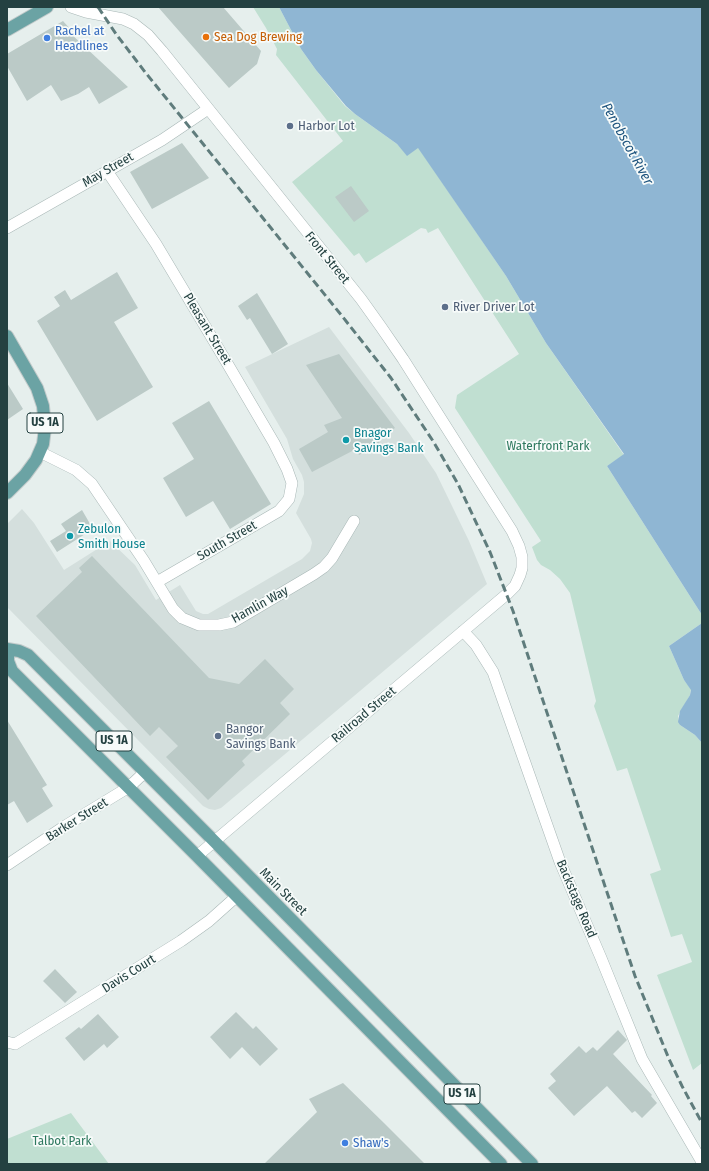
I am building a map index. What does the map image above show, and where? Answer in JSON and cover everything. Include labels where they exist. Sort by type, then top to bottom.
[{"type":"main road","points":[[7,29],[47,7]]},
{"type":"main road","name":"US 1A","points":[[7,336],[32,378],[41,399],[45,428],[43,444],[40,452],[31,467],[7,493]]},
{"type":"main road","name":"Main Street","points":[[501,1164],[129,787],[12,671],[8,662],[8,650],[19,651],[28,655],[214,841],[532,1164]]},
{"type":"street","points":[[7,29],[43,7]]},
{"type":"street","name":"Front Street","points":[[71,7],[86,12],[123,19],[138,27],[148,35],[162,51],[361,299],[392,343],[512,530],[521,552],[522,568]]},
{"type":"street","name":"May Street","points":[[7,228],[162,140],[208,109]]},
{"type":"street","name":"Pleasant Street","points":[[106,171],[162,255],[274,443],[292,483],[290,495]]},
{"type":"street","name":"Hamlin Way","points":[[40,452],[76,470],[92,484],[157,582],[173,609],[182,618],[199,625],[212,626],[226,624],[240,618],[320,571],[336,553],[354,521]]},
{"type":"street","name":"South Street","points":[[157,582],[279,511],[286,504],[290,495]]},
{"type":"street","name":"Railroad Street","points":[[197,856],[511,590],[518,581],[522,568]]},
{"type":"street","name":"Backstage Road","points":[[463,631],[476,645],[493,672],[560,862],[642,1059],[702,1162]]},
{"type":"street","name":"Barker Street","points":[[7,865],[129,787],[145,772]]},
{"type":"street","name":"Davis Court","points":[[11,1043],[181,941],[209,921],[237,896]]},
{"type":"shaded area","points":[[329,327],[409,433],[436,473],[469,541],[487,584],[221,808],[215,810],[209,809],[203,806],[7,607],[7,524],[22,509],[34,523],[64,570],[110,541],[135,565],[156,600],[180,585],[196,611],[203,614],[208,614],[302,559],[310,551],[312,543],[296,513],[304,494],[304,482],[302,475],[293,459],[287,439],[245,367]]},
{"type":"green space","name":"Waterfront Park","points":[[253,7],[279,7],[301,49],[345,106],[397,144],[407,155],[418,147],[506,276],[546,343],[624,455],[607,466],[702,615],[702,623],[669,646],[684,680],[691,689],[690,695],[678,716],[680,725],[695,735],[702,743],[702,1063],[693,1070],[657,975],[692,962],[682,934],[671,937],[650,874],[661,870],[627,768],[617,771],[594,706],[596,701],[570,593],[560,579],[550,570],[541,565],[537,560],[532,547],[541,541],[455,408],[457,395],[519,354],[438,228],[428,233],[426,229],[421,228],[366,263],[359,253],[354,256],[292,182],[343,141],[276,55],[277,49]]},
{"type":"green space","name":"Talbot Park","points":[[71,1113],[109,1164],[7,1164],[7,1139]]},
{"type":"water","name":"Penobscot River","points":[[279,7],[702,7],[702,615],[607,466],[624,454],[546,343],[506,276],[418,148],[407,156],[397,144],[346,106],[316,70],[301,49]]},
{"type":"water","points":[[702,623],[702,743],[695,735],[678,722],[680,711],[690,695],[691,690],[684,680],[669,646]]},
{"type":"building","points":[[158,7],[223,7],[261,51],[257,64],[229,88]]},
{"type":"building","points":[[63,21],[72,31],[70,33],[128,87],[99,104],[89,87],[78,94],[61,101],[51,85],[27,101],[7,66],[7,54]]},
{"type":"building","points":[[182,143],[209,178],[152,209],[130,172]]},
{"type":"building","points":[[351,186],[369,211],[354,222],[335,197]]},
{"type":"building","points":[[117,272],[138,308],[114,322],[153,387],[97,421],[37,321],[60,306],[54,297],[65,290],[71,300]]},
{"type":"building","points":[[257,293],[288,344],[272,354],[250,318],[247,320],[238,306]]},
{"type":"building","points":[[339,354],[395,428],[377,437],[380,444],[359,455],[356,449],[312,472],[299,449],[328,432],[324,425],[342,418],[306,365]]},
{"type":"building","points":[[7,383],[23,409],[7,420]]},
{"type":"building","points":[[209,401],[271,504],[230,529],[213,501],[186,517],[163,478],[194,459],[172,423]]},
{"type":"building","name":"Zebulon Smith House","points":[[82,510],[93,529],[57,552],[50,541],[66,531],[61,524]]},
{"type":"building","points":[[92,556],[209,678],[239,684],[265,659],[294,689],[280,703],[290,714],[242,761],[245,765],[208,800],[166,757],[178,746],[159,727],[150,736],[36,616],[82,572],[79,568]]},
{"type":"building","points":[[7,720],[47,785],[42,788],[53,806],[27,823],[14,801],[7,805]]},
{"type":"building","points":[[55,969],[77,992],[65,1003],[43,981]]},
{"type":"building","points":[[236,1012],[253,1029],[256,1026],[278,1049],[260,1066],[242,1047],[230,1059],[210,1037]]},
{"type":"building","points":[[98,1014],[119,1037],[107,1048],[104,1044],[84,1061],[65,1038],[79,1027],[81,1029]]},
{"type":"building","points":[[618,1030],[627,1040],[613,1054],[652,1095],[651,1096],[657,1103],[642,1118],[635,1111],[632,1113],[607,1086],[574,1116],[548,1088],[556,1081],[550,1074],[579,1046],[586,1053],[593,1047],[597,1051]]},
{"type":"building","name":"Shaw's","points":[[343,1083],[425,1164],[264,1164],[317,1112],[309,1099]]},
{"type":"railway","points":[[98,7],[116,34],[145,72],[391,378],[433,441],[458,484],[490,552],[513,611],[635,976],[669,1059],[702,1123]]},
{"type":"place","name":"Sea Dog Brewing","points":[[206,37]]},
{"type":"place","name":"Rachel at Headlines","points":[[47,38]]},
{"type":"place","name":"Harbor Lot","points":[[290,126]]},
{"type":"place","name":"River Driver Lot","points":[[445,307]]},
{"type":"place","name":"Bnagor Savings Bank","points":[[346,440]]},
{"type":"place","name":"Zebulon Smith House","points":[[70,536]]},
{"type":"place","name":"Bangor Savings Bank","points":[[218,736]]},
{"type":"place","name":"Shaw's","points":[[345,1143]]}]
